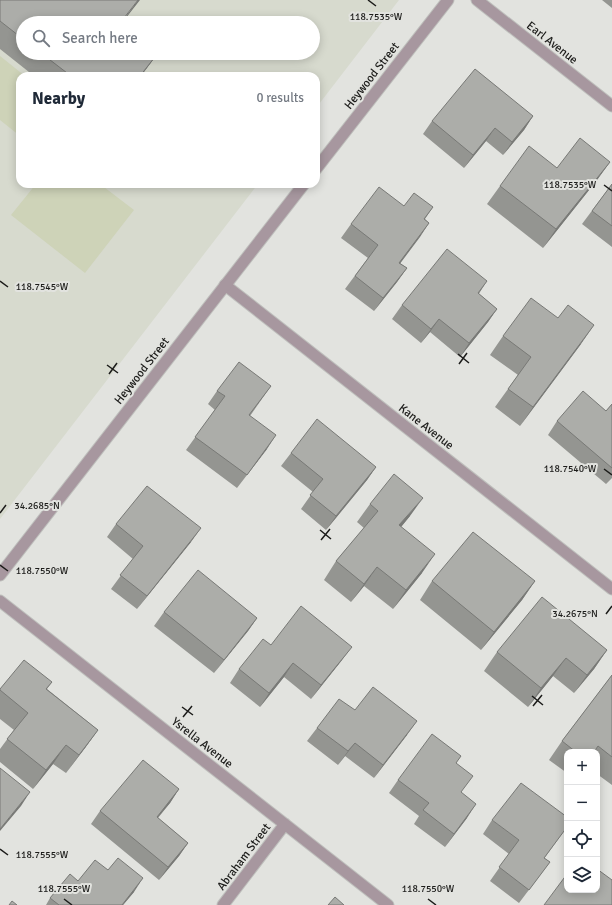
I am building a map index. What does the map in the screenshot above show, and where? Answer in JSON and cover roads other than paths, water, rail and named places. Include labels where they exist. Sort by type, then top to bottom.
[{"type":"street","name":"Heywood Street","points":[[320,164],[448,0]]},
{"type":"street","name":"Earl Avenue","points":[[477,0],[612,106]]},
{"type":"street","name":"Heywood Street","points":[[0,574],[301,188]]},
{"type":"street","name":"Kane Avenue","points":[[225,285],[612,589]]},
{"type":"street","name":"Ysrella Avenue","points":[[0,601],[388,905]]},
{"type":"street","name":"Abraham Street","points":[[223,905],[285,824]]}]
